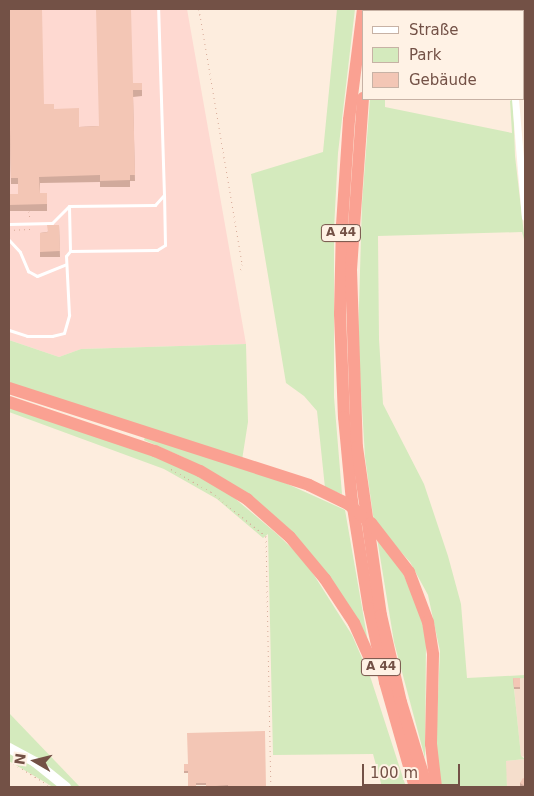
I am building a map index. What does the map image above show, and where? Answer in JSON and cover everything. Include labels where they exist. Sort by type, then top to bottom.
[{"type":"highway","name":"A 44","points":[[362,17],[349,120],[341,241],[340,341],[353,462],[381,666],[413,782]]},
{"type":"highway","name":"A 44","points":[[353,462],[351,288],[363,100]]},
{"type":"highway","points":[[9,388],[291,478],[341,500],[371,523],[409,572],[428,622],[433,655],[431,744],[436,787]]},
{"type":"highway","points":[[9,402],[182,463],[244,497],[286,533],[331,586],[359,633],[374,666],[399,755],[413,782]]},
{"type":"highway","name":"A 44","points":[[364,546],[392,662],[426,787]]},
{"type":"street","points":[[515,100],[525,217]]},
{"type":"street","points":[[9,748],[35,762],[66,787]]},
{"type":"lane","points":[[70,251],[158,250],[165,245],[158,9]]},
{"type":"lane","points":[[9,224],[52,222],[69,206],[155,204],[164,195]]},
{"type":"lane","points":[[9,330],[27,336],[52,336],[64,333],[69,315],[66,256],[70,251],[69,206]]},
{"type":"lane","points":[[9,240],[20,252],[28,271],[37,276],[66,264]]},
{"type":"path","points":[[199,9],[242,264],[240,273]]},
{"type":"path","points":[[166,467],[212,492],[266,536],[271,787]]},
{"type":"path","points":[[9,761],[53,787]]},
{"type":"shaded area","points":[[9,9],[187,9],[246,344],[81,349],[59,357],[9,340]]},
{"type":"shaded area","points":[[513,678],[525,678],[525,756],[521,757]]},
{"type":"shaded area","points":[[525,759],[525,787],[507,787],[505,761]]},
{"type":"green space","points":[[337,9],[355,9],[338,153],[334,229],[334,397],[342,494],[325,488],[317,411],[304,396],[286,383],[251,174],[323,152]]},
{"type":"green space","points":[[370,100],[385,100],[385,107],[512,133],[510,101],[513,100],[515,156],[525,243],[522,232],[378,236],[379,339],[383,404],[424,484],[448,556],[461,604],[467,678],[525,675],[525,678],[513,679],[521,756],[525,759],[506,761],[507,787],[438,787],[435,767],[440,651],[428,595],[410,562],[374,522],[365,457],[358,340],[362,203]]},
{"type":"green space","points":[[9,340],[59,357],[81,349],[246,344],[248,422],[242,460],[9,383]]},
{"type":"green space","points":[[9,406],[90,431],[190,471],[232,496],[277,534],[305,561],[352,635],[371,679],[406,787],[382,787],[373,754],[273,755],[268,534],[263,538],[217,499],[164,469],[9,412]]},
{"type":"green space","points":[[145,437],[283,482],[345,510],[368,642],[304,548],[185,458],[144,440]]},
{"type":"green space","points":[[377,538],[402,571],[420,613],[426,640],[425,758],[394,642]]},
{"type":"green space","points":[[9,713],[80,787],[71,787],[9,742]]},
{"type":"green space","points":[[9,753],[34,767],[60,787],[53,787],[9,761]]},
{"type":"building","points":[[9,9],[42,9],[44,104],[54,104],[54,109],[79,108],[79,127],[99,126],[96,9],[131,9],[133,83],[142,83],[142,90],[133,90],[135,175],[130,175],[130,180],[100,181],[100,175],[39,177],[40,193],[47,193],[47,204],[9,205],[9,194],[18,194],[18,178],[11,178]]},
{"type":"building","points":[[47,225],[59,225],[60,251],[40,252],[40,233],[48,232]]},
{"type":"building","points":[[513,678],[520,678],[520,687],[514,687]]},
{"type":"building","points":[[265,731],[266,787],[228,787],[228,785],[206,787],[206,783],[196,783],[196,787],[188,787],[188,771],[184,771],[184,764],[188,764],[187,733]]},
{"type":"building","points":[[523,778],[525,779],[525,786],[520,783]]}]
